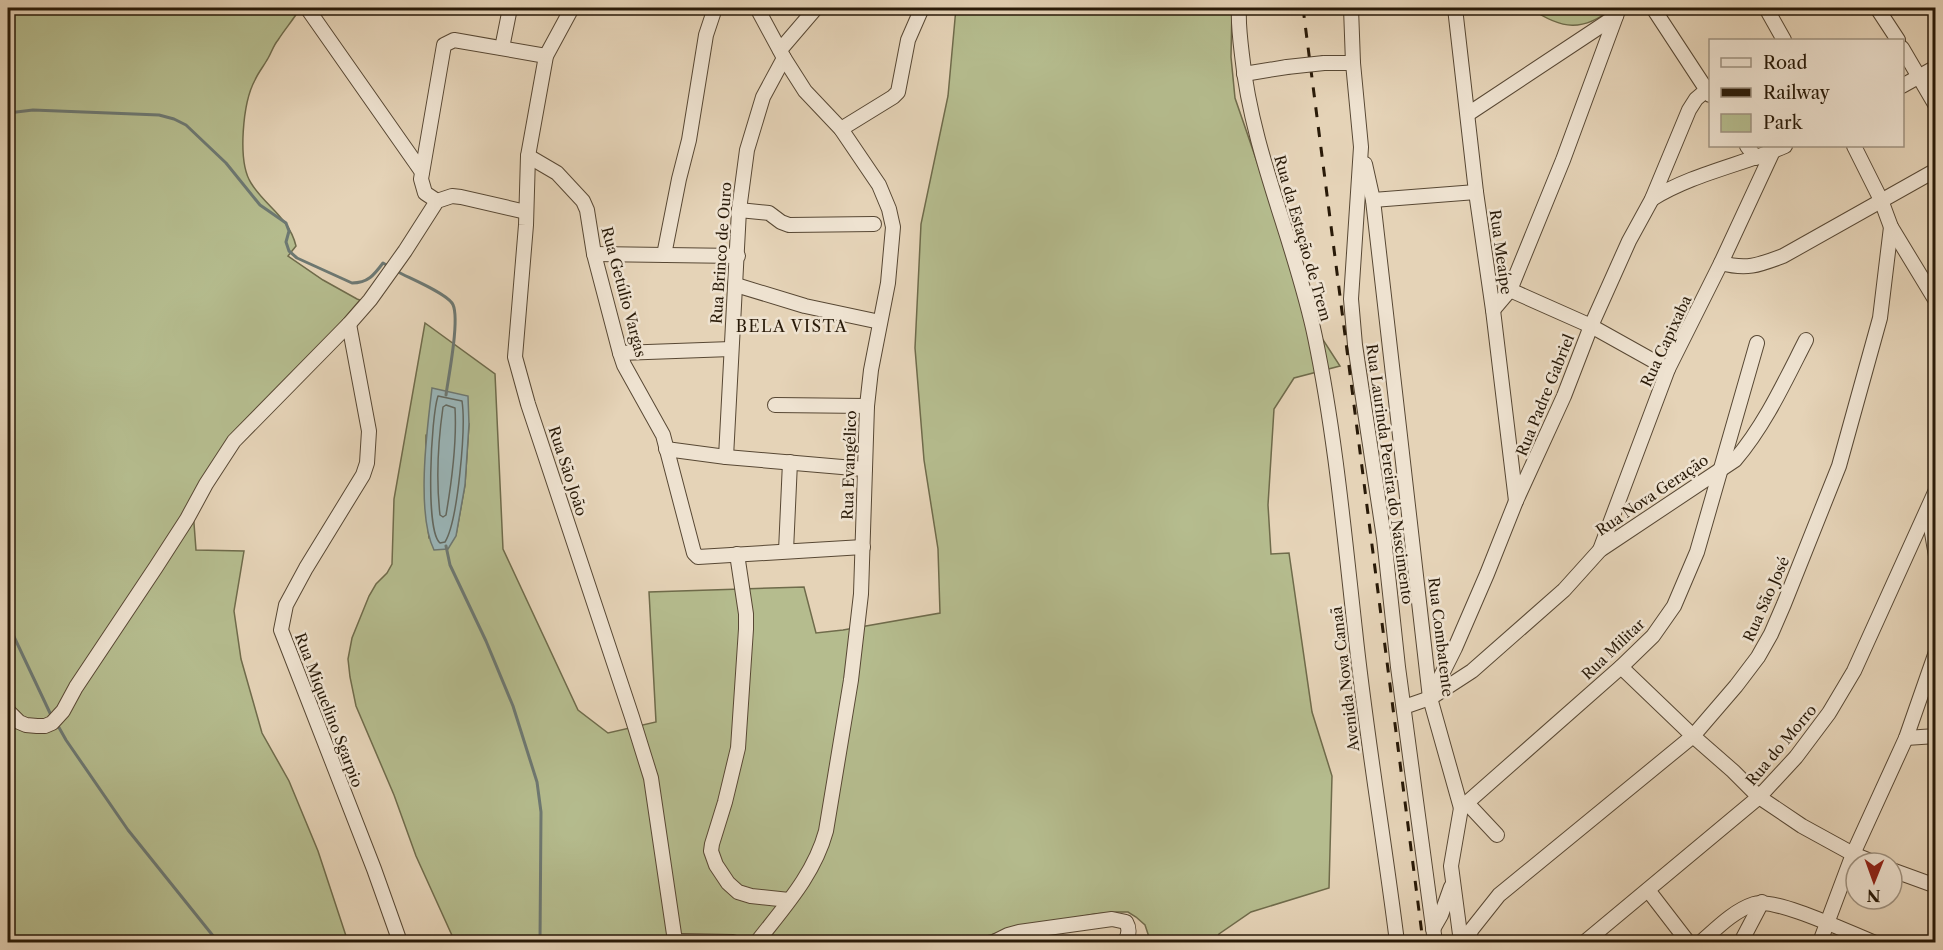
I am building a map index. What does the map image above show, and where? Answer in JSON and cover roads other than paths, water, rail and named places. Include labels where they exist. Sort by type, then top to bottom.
[{"type":"street","points":[[307,8],[422,172]]},
{"type":"street","points":[[502,48],[510,8]]},
{"type":"street","name":"Rua São João","points":[[572,8],[546,56],[528,156],[515,357],[651,778],[674,942]]},
{"type":"street","points":[[664,255],[689,140],[706,35],[715,8]]},
{"type":"street","name":"Rua Evangélico","points":[[757,942],[802,885],[822,846],[826,831],[851,680],[861,594],[867,406],[888,283],[893,227],[879,185],[841,129],[805,91],[758,8]]},
{"type":"street","name":"Rua Brinco de Ouro","points":[[726,457],[739,210],[747,150],[763,97],[782,54],[816,8]]},
{"type":"street","points":[[841,129],[898,92],[908,40],[922,8]]},
{"type":"street","name":"Rua da Estação de Trem","points":[[1239,8],[1244,74],[1254,129],[1305,296],[1328,411]]},
{"type":"street","name":"Rua Laurinda Pereira do Nascimento","points":[[1351,8],[1353,63],[1361,147],[1351,299],[1355,345],[1384,538],[1434,936]]},
{"type":"street","name":"Rua Meaípe","points":[[1455,8],[1516,501]]},
{"type":"street","points":[[1653,8],[1709,91]]},
{"type":"street","points":[[1766,8],[1783,39]]},
{"type":"street","points":[[1877,8],[1897,39]]},
{"type":"street","points":[[1468,114],[1618,12]]},
{"type":"street","points":[[1493,310],[1510,290],[1563,160],[1618,12]]},
{"type":"street","points":[[437,201],[425,193],[422,186],[422,172],[444,45],[454,40],[546,56]]},
{"type":"street","points":[[1904,51],[1935,106]]},
{"type":"street","points":[[1244,74],[1324,63],[1353,63]]},
{"type":"street","points":[[1904,85],[1935,67]]},
{"type":"street","name":"Rua Padre Gabriel","points":[[1430,698],[1483,585],[1516,501],[1564,396],[1591,326],[1629,241],[1652,199],[1689,111],[1696,99],[1709,91]]},
{"type":"street","name":"Rua Combatente","points":[[1361,147],[1373,200],[1430,698],[1464,805]]},
{"type":"street","points":[[1748,147],[1756,158]]},
{"type":"street","points":[[1855,147],[1866,166],[1891,226],[1935,302]]},
{"type":"street","points":[[1652,199],[1676,185],[1779,148]]},
{"type":"street","name":"Rua Capixaba","points":[[1600,550],[1668,369],[1779,148]]},
{"type":"street","name":"Rua Getúlio Vargas","points":[[528,156],[557,173],[583,201],[594,254],[620,353],[624,365],[657,423],[666,449],[691,549],[698,557],[737,554]]},
{"type":"street","points":[[1721,263],[1743,267],[1757,266],[1783,256],[1935,170]]},
{"type":"street","points":[[1373,200],[1476,192]]},
{"type":"street","points":[[8,711],[19,722],[45,726],[52,723],[63,711],[81,678],[187,519],[234,441],[370,300],[437,201],[452,196],[461,197],[526,212]]},
{"type":"street","points":[[739,210],[769,213],[789,225],[874,224]]},
{"type":"street","name":"Rua São José","points":[[1463,942],[1499,895],[1693,736],[1737,687],[1758,657],[1771,634],[1839,466],[1880,318],[1891,226]]},
{"type":"street","points":[[594,254],[738,256]]},
{"type":"street","points":[[735,285],[805,306],[880,322]]},
{"type":"street","points":[[1510,290],[1591,326],[1668,369]]},
{"type":"street","name":"Rua Miquelino Sgarpio","points":[[349,324],[369,431],[367,463],[363,475],[286,605],[281,630],[400,942]]},
{"type":"street","name":"Rua Nova Geração","points":[[1430,698],[1472,671],[1564,590],[1600,550],[1735,460],[1748,445],[1773,403],[1806,340]]},
{"type":"street","name":"Rua Militar","points":[[1464,805],[1621,667],[1653,636],[1674,606],[1697,552],[1757,343]]},
{"type":"street","points":[[620,353],[731,350]]},
{"type":"street","points":[[775,405],[867,406]]},
{"type":"street","name":"Avenida Nova Canaã","points":[[1328,411],[1397,942]]},
{"type":"street","points":[[666,449],[726,457],[865,469]]},
{"type":"street","points":[[786,551],[790,462]]},
{"type":"street","name":"Rua do Morro","points":[[1585,942],[1759,797],[1796,757],[1829,713],[1854,671],[1935,490]]},
{"type":"street","points":[[1928,510],[1935,556]]},
{"type":"street","points":[[789,900],[751,896],[732,889],[711,851],[738,748],[746,614],[737,554],[863,547]]},
{"type":"street","points":[[1854,851],[1906,738],[1935,652]]},
{"type":"street","points":[[1621,667],[1759,797],[1802,826],[1848,851]]},
{"type":"street","points":[[1404,707],[1430,698]]},
{"type":"street","points":[[1906,738],[1935,736]]},
{"type":"street","points":[[1464,805],[1497,835]]},
{"type":"street","points":[[1434,936],[1444,909],[1464,805]]},
{"type":"street","points":[[1425,871],[1452,872]]},
{"type":"street","points":[[1452,872],[1463,942]]},
{"type":"street","points":[[1904,874],[1935,886]]},
{"type":"street","points":[[1820,942],[1844,879]]},
{"type":"street","points":[[1648,890],[1688,942]]},
{"type":"street","points":[[1741,942],[1762,902]]},
{"type":"street","points":[[1701,942],[1744,909],[1762,902],[1828,923],[1873,942]]},
{"type":"street","points":[[994,942],[1019,932],[1112,919],[1126,922],[1129,932],[1125,941]]},
{"type":"street","points":[[674,942],[733,942]]},
{"type":"water","points":[[432,388],[468,396],[469,424],[465,485],[456,536],[448,549],[434,550],[425,515],[424,493]]},
{"type":"waterway","points":[[8,113],[33,110],[159,115],[174,119],[186,125],[226,163],[260,205],[286,223],[289,231],[286,242],[289,251],[297,258],[352,283],[362,282],[370,277],[383,263],[390,267]]},
{"type":"waterway","points":[[396,271],[434,290],[452,303],[455,333],[446,395]]},
{"type":"waterway","points":[[446,546],[450,565],[486,641],[513,706],[537,782],[541,812],[540,942]]},
{"type":"waterway","points":[[8,624],[50,713]]},
{"type":"waterway","points":[[57,724],[128,830],[218,942]]},
{"type":"railway","points":[[1303,8],[1423,942]]},
{"type":"district","name":"BELA VISTA","points":[[792,326]]}]
